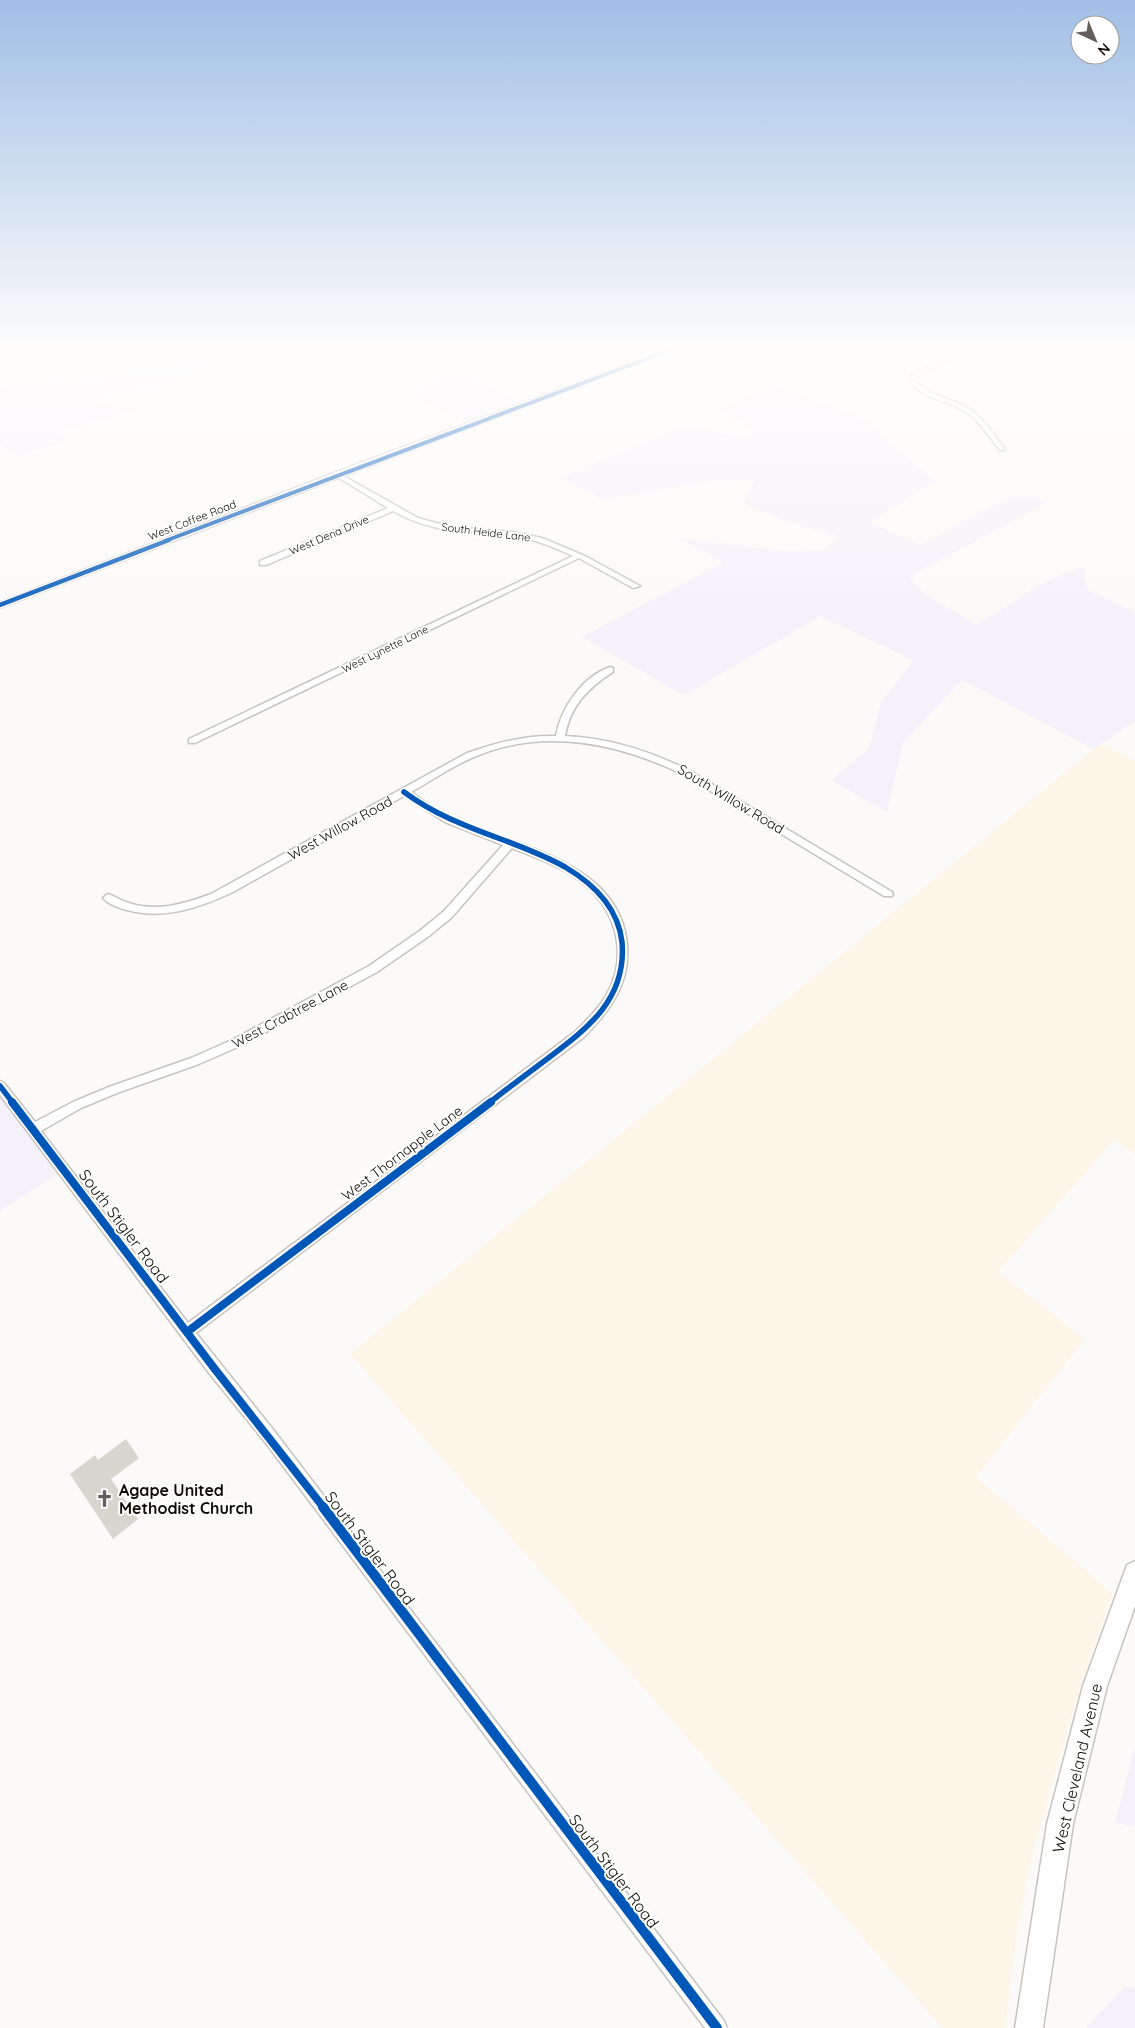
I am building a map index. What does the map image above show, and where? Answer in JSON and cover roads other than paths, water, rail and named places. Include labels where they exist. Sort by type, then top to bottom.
[{"type":"main road","name":"West Cleveland Avenue","points":[[1029,2028],[1060,1824],[1092,1694],[1117,1617],[1135,1573]]},
{"type":"street","name":"West Coffee Road","points":[[0,605],[421,444]]},
{"type":"street","points":[[998,444],[1002,449]]},
{"type":"street","name":"South Heide Lane","points":[[338,475],[395,508],[434,526],[524,536],[550,543],[636,586]]},
{"type":"street","name":"West Dena Drive","points":[[263,563],[395,508]]},
{"type":"street","name":"West Lynette Lane","points":[[192,741],[578,556]]},
{"type":"street","points":[[560,739],[563,721],[572,701],[587,685],[610,670]]},
{"type":"street","name":"West Willow Road","points":[[108,898],[138,909],[155,911],[178,910],[208,901],[446,767],[480,750],[528,740],[560,739]]},
{"type":"street","name":"South Willow Road","points":[[560,739],[625,746],[666,761],[888,894]]},
{"type":"street","name":"West Thornapple Lane","points":[[187,1332],[580,1034],[604,1009],[618,982],[624,940],[616,917],[606,900],[585,880],[567,868],[455,823],[424,806],[404,792]]},
{"type":"street","name":"West Crabtree Lane","points":[[33,1129],[95,1097],[195,1061],[236,1043],[373,969],[425,933],[448,914],[510,844]]},
{"type":"street","name":"South Stigler Road","points":[[0,1086],[187,1332],[270,1437],[717,2028]]},
{"type":"place","name":"Agape United Methodist Church","points":[[105,1499]]}]
